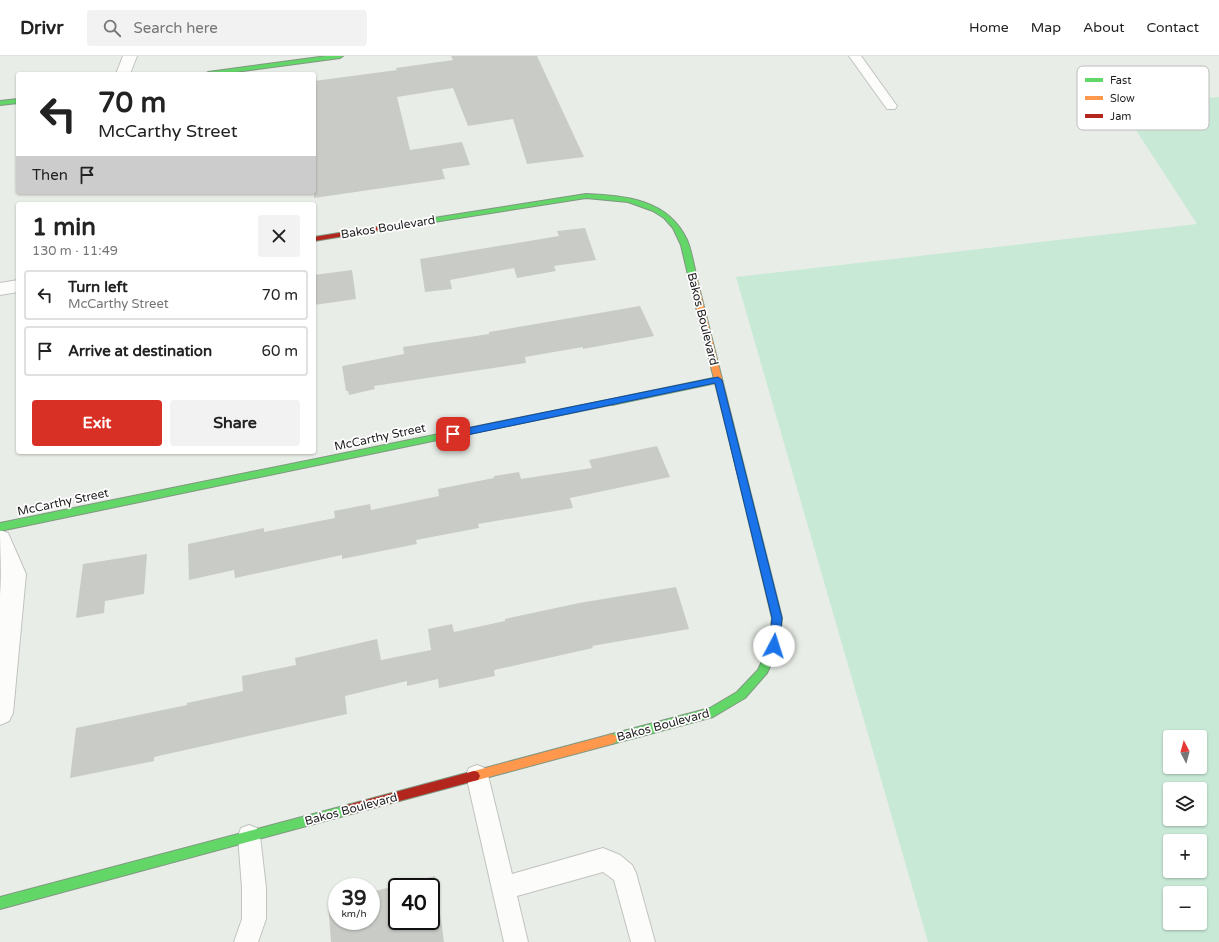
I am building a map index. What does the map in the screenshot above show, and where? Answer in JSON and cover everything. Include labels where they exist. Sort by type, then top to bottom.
[{"type":"street","points":[[124,72],[130,56]]},
{"type":"street","points":[[222,72],[331,57]]},
{"type":"street","points":[[0,103],[16,101]]},
{"type":"street","name":"Bakos Boulevard","points":[[0,903],[713,712],[742,695],[762,673],[774,646],[777,618],[683,239],[675,225],[663,214],[648,206],[610,196],[586,196],[316,239]]},
{"type":"street","points":[[0,289],[16,286]]},
{"type":"street","name":"McCarthy Street","points":[[0,528],[718,380]]},
{"type":"street","points":[[0,539],[14,574],[0,713]]},
{"type":"lane","points":[[855,56],[891,106]]},
{"type":"lane","points":[[477,775],[516,942]]},
{"type":"lane","points":[[246,942],[254,918],[254,888],[249,836]]},
{"type":"lane","points":[[504,888],[603,860],[612,863],[624,873],[643,942]]},
{"type":"green space","points":[[1219,97],[1219,942],[928,942],[736,277],[1197,224],[1136,130],[1209,130],[1209,98]]},
{"type":"building","points":[[451,56],[537,56],[584,157],[527,164],[513,119],[468,126],[453,88],[397,97],[410,150],[462,142],[470,165],[442,169],[445,179],[314,198],[314,194],[316,194],[316,81],[397,70],[396,68],[453,60]]},
{"type":"building","points":[[585,228],[596,260],[554,266],[556,271],[517,278],[514,268],[450,280],[452,289],[425,292],[420,259],[559,236],[557,231]]},
{"type":"building","points":[[352,270],[356,299],[316,305],[316,275]]},
{"type":"building","points":[[640,306],[654,336],[583,349],[583,347],[525,357],[526,363],[374,386],[375,389],[349,395],[348,391],[346,391],[342,366],[404,354],[403,347],[489,334],[489,332]]},
{"type":"building","points":[[657,446],[670,477],[570,498],[573,508],[478,524],[479,528],[416,540],[417,544],[342,559],[342,555],[235,578],[234,570],[189,580],[188,544],[264,528],[264,532],[335,518],[334,511],[370,504],[371,510],[439,496],[438,489],[494,478],[494,476],[519,472],[521,479],[592,468],[589,460]]},
{"type":"building","points":[[147,554],[144,594],[105,601],[104,613],[76,618],[83,564]]},
{"type":"building","points":[[676,587],[689,629],[592,646],[593,648],[494,670],[495,676],[439,688],[438,679],[407,686],[407,681],[345,696],[347,714],[154,757],[154,761],[70,778],[76,728],[187,705],[187,703],[243,691],[242,676],[296,665],[295,658],[377,639],[381,660],[431,650],[428,629],[452,624],[454,632],[579,603]]},
{"type":"building","points":[[388,888],[388,930],[440,930],[440,913],[444,942],[331,942],[330,930],[380,930],[380,890]]},
{"type":"traffic: fast","points":[[223,72],[340,56]]},
{"type":"traffic: fast","points":[[0,103],[16,101]]},
{"type":"traffic: fast","points":[[421,222],[586,196],[629,200],[655,209],[667,217],[676,227],[688,254],[693,279]]},
{"type":"traffic: fast","points":[[612,402],[718,380]]},
{"type":"traffic: fast","points":[[0,527],[444,436]]},
{"type":"traffic: fast","points":[[612,739],[713,712],[741,695],[762,673],[774,646],[777,618],[733,439]]},
{"type":"traffic: fast","points":[[0,903],[351,809]]},
{"type":"traffic: slow","points":[[693,279],[733,439]]},
{"type":"traffic: slow","points":[[444,436],[612,402]]},
{"type":"traffic: slow","points":[[474,776],[612,739]]},
{"type":"traffic: jam","points":[[316,239],[421,222]]},
{"type":"traffic: jam","points":[[351,809],[474,776]]},
{"type":"route","points":[[453,434],[718,380],[777,618],[774,646]]}]
